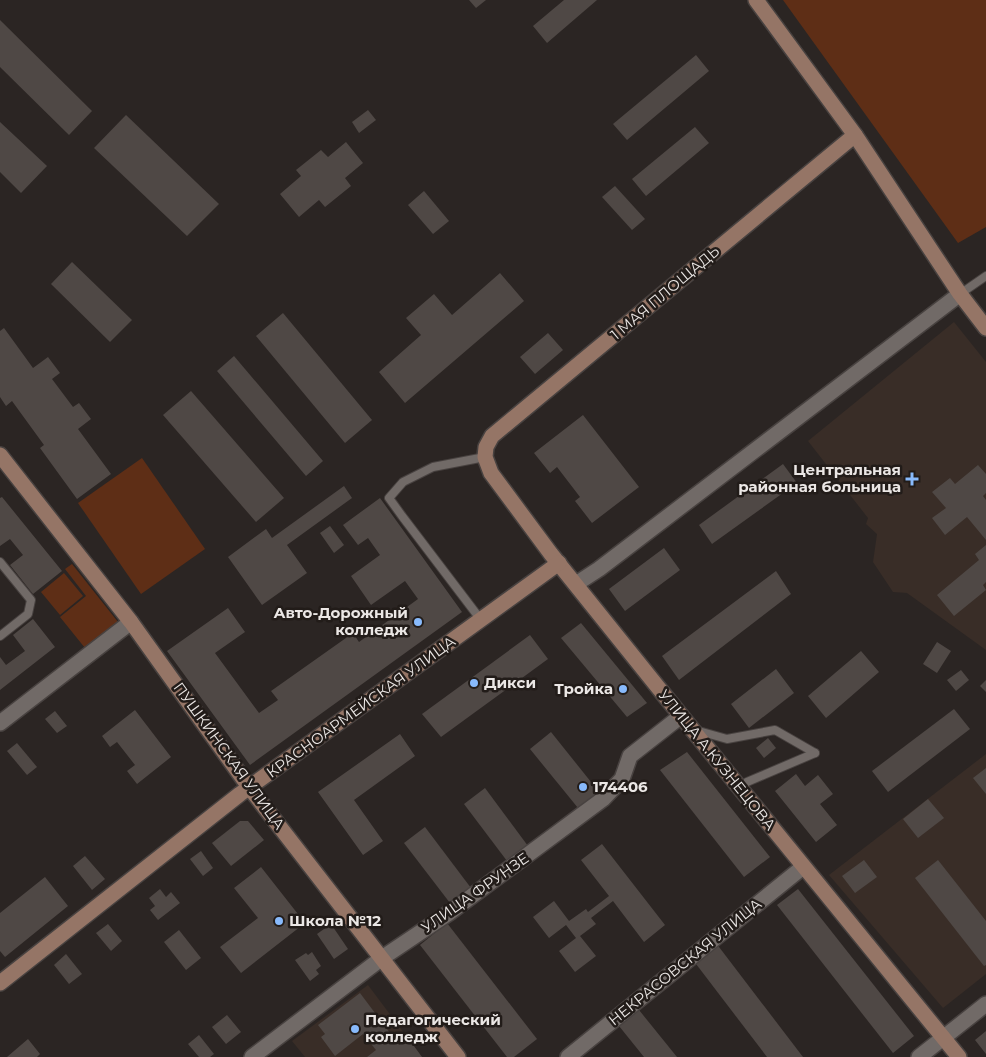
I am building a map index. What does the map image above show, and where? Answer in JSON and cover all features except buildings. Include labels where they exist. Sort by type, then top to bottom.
[{"type":"main road","points":[[756,0],[855,135],[960,294],[986,328]]},
{"type":"main road","name":"1 МАЯ ПЛОЩАДЬ","points":[[485,457],[486,447],[492,436],[855,135]]},
{"type":"main road","name":"ПУШКИНСКАЯ УЛИЦА","points":[[0,455],[131,622],[250,787],[458,1057]]},
{"type":"main road","name":"УЛИЦА А.КУЗНЕЦОВА","points":[[485,457],[491,474],[576,584],[691,729],[959,1057]]},
{"type":"main road","name":"КРАСНОАРМЕЙСКАЯ УЛИЦА","points":[[0,983],[250,787],[560,563]]},
{"type":"street","points":[[576,584],[615,557],[960,294]]},
{"type":"street","points":[[4,718],[131,622]]},
{"type":"street","name":"УЛИЦА ФРУНЗЕ","points":[[252,1057],[382,958],[449,913],[603,799],[622,779],[630,756],[681,716]]},
{"type":"street","name":"НЕКРАСОВСКАЯ УЛИЦА","points":[[568,1057],[803,867]]},
{"type":"street","points":[[919,1057],[986,1004]]},
{"type":"lane","points":[[960,294],[986,276]]},
{"type":"lane","points":[[481,620],[390,498],[403,482],[433,467],[485,457]]},
{"type":"lane","points":[[0,562],[31,600],[28,614],[0,636]]},
{"type":"lane","points":[[691,729],[727,739],[776,730],[815,753],[748,782],[741,788]]},
{"type":"shaded area","points":[[783,0],[986,0],[986,227],[958,243]]},
{"type":"shaded area","name":"Центральная районная больница","points":[[954,322],[986,362],[986,650],[907,593],[893,592],[873,562],[877,534],[866,524],[868,518],[808,441]]},
{"type":"shaded area","points":[[142,458],[205,549],[141,594],[78,503]]},
{"type":"shaded area","points":[[72,564],[118,622],[85,648],[60,617],[86,596],[65,569]]},
{"type":"shaded area","points":[[64,573],[83,596],[60,615],[41,592]]},
{"type":"shaded area","points":[[986,754],[986,974],[943,1008],[829,875]]},
{"type":"shaded area","points":[[368,985],[422,1057],[305,1057],[292,1041]]},
{"type":"place","name":"Центральная районная больница","points":[[912,479]]},
{"type":"place","name":"Авто-Дорожный колледж","points":[[418,622]]},
{"type":"place","name":"Дикси","points":[[474,683]]},
{"type":"place","name":"Тройка","points":[[623,689]]},
{"type":"place","name":"174406","points":[[583,787]]},
{"type":"place","name":"Школа №12","points":[[279,921]]},
{"type":"place","name":"Педагогический колледж","points":[[355,1029]]}]
